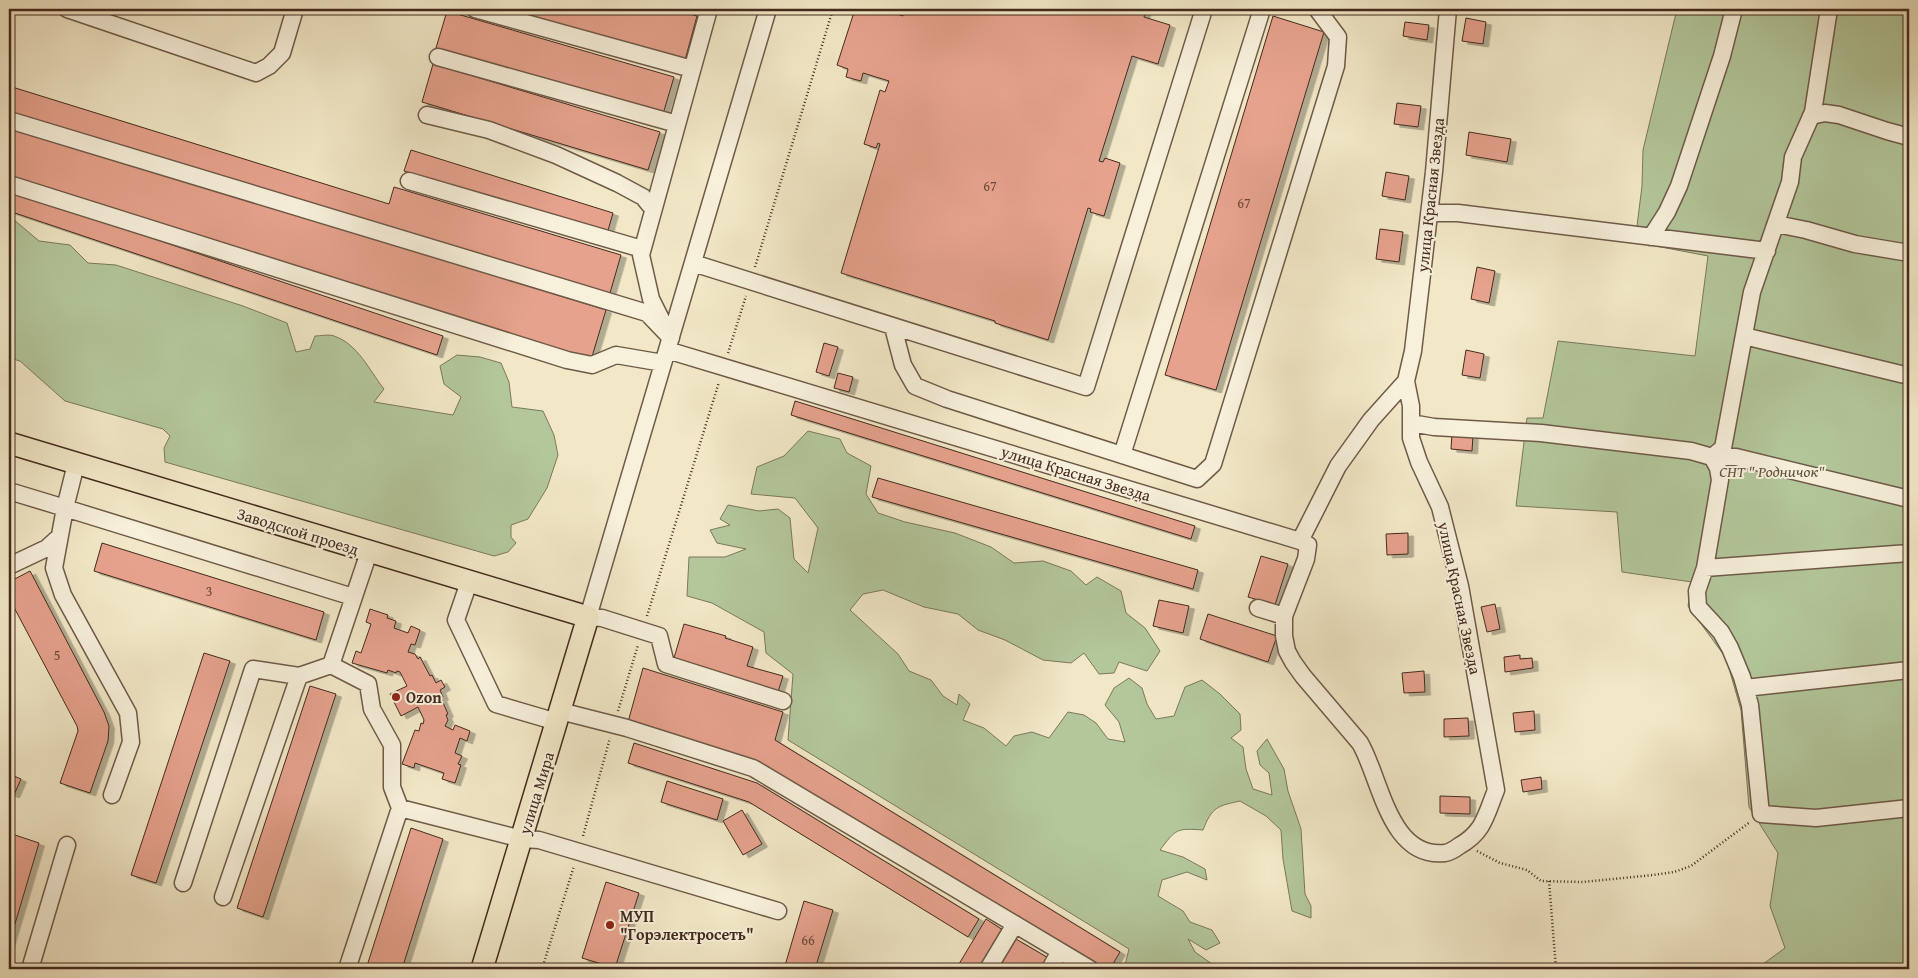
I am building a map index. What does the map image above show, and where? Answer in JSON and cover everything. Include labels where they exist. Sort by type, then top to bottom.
[{"type":"main road","name":"Заводской проезд","points":[[9,443],[588,617]]},
{"type":"main road","name":"улица Мира","points":[[482,969],[588,617]]},
{"type":"street","points":[[66,9],[256,73],[268,66],[282,53],[295,9]]},
{"type":"street","points":[[475,9],[692,69]]},
{"type":"street","points":[[667,350],[640,255],[709,9]]},
{"type":"street","points":[[768,9],[588,617],[602,618],[659,636],[666,664],[783,701]]},
{"type":"street","points":[[693,263],[1086,387],[1204,9]]},
{"type":"street","points":[[1122,455],[1262,9]]},
{"type":"street","points":[[893,327],[903,365],[916,386],[947,399],[1197,479],[1213,464],[1336,66],[1338,37],[1317,9]]},
{"type":"street","name":"улица Красная Звезда","points":[[1448,9],[1429,213],[1413,351],[1406,381],[1412,406],[1411,438],[1419,462],[1440,507],[1460,586],[1496,790],[1485,821],[1475,836],[1466,843]]},
{"type":"street","points":[[1651,237],[1667,212],[1679,186],[1722,56],[1734,9]]},
{"type":"street","points":[[1712,457],[1723,448],[1752,292],[1790,182],[1793,157],[1811,116],[1829,9]]},
{"type":"street","points":[[438,57],[677,124]]},
{"type":"street","points":[[1811,116],[1825,113],[1839,115],[1887,131],[1909,136]]},
{"type":"street","points":[[427,115],[489,130],[556,155],[635,193],[643,198],[653,209]]},
{"type":"street","points":[[9,120],[648,313],[667,350]]},
{"type":"street","points":[[409,181],[642,249]]},
{"type":"street","name":"улица Красная Звезда","points":[[9,184],[567,360],[592,365],[616,355],[667,350],[1300,541],[1338,466],[1370,420],[1406,381]]},
{"type":"street","points":[[1429,213],[1458,213],[1767,251]]},
{"type":"street","points":[[1776,224],[1806,230],[1855,244],[1909,253]]},
{"type":"street","points":[[1744,336],[1909,376]]},
{"type":"street","points":[[1411,423],[1434,427],[1465,427],[1541,433],[1691,450],[1712,457],[1736,457],[1909,499]]},
{"type":"street","points":[[1712,457],[1718,468],[1720,480],[1705,568],[1697,591],[1698,606],[1720,632],[1730,648],[1745,688],[1750,706],[1761,814],[1816,818],[1909,808]]},
{"type":"street","points":[[76,464],[65,508],[54,568],[63,595],[128,714],[131,742],[112,795]]},
{"type":"street","points":[[9,491],[353,597]]},
{"type":"street","points":[[9,566],[46,548],[59,537]]},
{"type":"street","points":[[1300,541],[1308,545],[1306,559],[1284,616],[1287,651],[1303,676],[1368,755],[1388,812],[1407,841],[1421,850],[1436,854],[1449,853],[1466,843]]},
{"type":"street","points":[[331,665],[369,552]]},
{"type":"street","points":[[1705,568],[1909,553]]},
{"type":"street","points":[[469,582],[456,620],[496,704],[614,725],[753,768],[1090,969]]},
{"type":"street","points":[[1258,608],[1284,616]]},
{"type":"street","points":[[183,883],[253,669],[299,676],[331,665],[368,684],[372,709],[392,745],[392,787],[400,808],[347,969]]},
{"type":"street","points":[[1745,688],[1909,670]]},
{"type":"street","points":[[223,896],[299,676]]},
{"type":"street","points":[[400,808],[522,840],[539,840],[778,911]]},
{"type":"street","points":[[30,969],[67,845]]},
{"type":"street","points":[[988,969],[1014,924]]},
{"type":"street","points":[[1050,969],[1060,951]]},
{"type":"path","points":[[753,273],[833,9]]},
{"type":"path","points":[[542,969],[614,725],[747,292]]},
{"type":"path","points":[[1466,843],[1500,863],[1527,870],[1541,881],[1583,882],[1674,872],[1691,866],[1708,856],[1761,814]]},
{"type":"path","points":[[1549,882],[1556,969]]},
{"type":"green space","name":"СНТ \" Родничок\"","points":[[1677,9],[1909,9],[1909,969],[1744,969],[1759,967],[1785,948],[1770,906],[1778,853],[1749,807],[1741,710],[1726,658],[1688,606],[1692,582],[1622,572],[1617,512],[1516,506],[1527,418],[1543,418],[1558,341],[1695,356],[1708,256],[1635,242],[1642,186],[1643,150]]},
{"type":"green space","points":[[9,219],[13,219],[39,241],[70,245],[88,263],[116,265],[243,306],[287,323],[296,352],[310,349],[315,336],[332,335],[342,340],[350,345],[362,358],[384,389],[374,402],[453,415],[461,397],[444,384],[440,366],[457,355],[480,357],[501,363],[509,382],[512,407],[543,411],[554,435],[558,455],[547,488],[528,519],[511,525],[511,537],[516,543],[508,552],[494,556],[165,462],[164,448],[170,436],[163,429],[65,401],[20,361],[9,358]]},
{"type":"green space","points":[[808,431],[840,439],[847,453],[871,466],[866,494],[878,513],[905,522],[955,533],[991,547],[1014,563],[1043,561],[1071,571],[1086,585],[1097,577],[1121,591],[1126,613],[1145,628],[1160,651],[1147,671],[1119,662],[1114,673],[1099,674],[1084,653],[1071,663],[1043,660],[1005,640],[978,630],[958,614],[924,607],[883,590],[863,594],[850,610],[898,654],[909,671],[931,680],[943,696],[957,705],[959,694],[970,704],[963,720],[984,728],[1006,746],[1014,736],[1032,732],[1049,738],[1068,712],[1084,715],[1096,723],[1108,739],[1125,742],[1119,722],[1105,705],[1114,688],[1129,678],[1142,688],[1147,704],[1156,719],[1174,716],[1185,687],[1202,680],[1220,694],[1240,714],[1241,730],[1231,738],[1243,747],[1246,769],[1253,789],[1272,795],[1269,773],[1260,765],[1257,751],[1267,739],[1284,769],[1288,791],[1301,829],[1305,894],[1311,906],[1311,918],[1292,911],[1283,859],[1281,830],[1266,816],[1240,801],[1226,804],[1216,809],[1209,816],[1203,830],[1187,829],[1177,831],[1160,850],[1183,857],[1205,869],[1207,880],[1187,872],[1162,880],[1158,896],[1183,911],[1190,922],[1212,930],[1220,943],[1206,950],[1188,939],[1195,952],[1219,969],[1124,969],[1129,949],[788,740],[793,674],[766,653],[764,632],[712,603],[687,596],[689,557],[725,557],[746,549],[717,543],[710,530],[730,525],[720,519],[728,505],[759,511],[778,509],[790,518],[794,559],[808,573],[818,528],[795,498],[751,494],[757,467],[784,456]]},
{"type":"building","points":[[508,9],[671,9],[697,16],[685,60]]},
{"type":"building","points":[[855,9],[883,9],[903,16],[905,9],[1146,9],[1144,17],[1170,25],[1158,64],[1132,56],[1099,161],[1103,162],[1105,158],[1120,163],[1104,216],[1090,212],[1091,209],[1088,208],[1048,340],[995,323],[995,321],[841,273],[880,144],[878,143],[876,148],[864,144],[880,90],[885,92],[889,81],[863,73],[861,81],[846,77],[848,69],[837,65]]},
{"type":"building","points":[[447,11],[674,77],[663,114],[436,48]]},
{"type":"building","points":[[1273,16],[1324,32],[1216,390],[1165,375]]},
{"type":"building","points":[[1466,18],[1486,22],[1483,44],[1462,41]]},
{"type":"building","points":[[1405,22],[1429,25],[1427,40],[1403,36]]},
{"type":"building","points":[[433,64],[660,132],[648,170],[422,102]]},
{"type":"building","points":[[9,86],[389,204],[394,187],[621,255],[610,293],[9,115]]},
{"type":"building","points":[[1397,103],[1421,106],[1418,127],[1394,124]]},
{"type":"building","points":[[9,126],[606,310],[591,360],[9,178]]},
{"type":"building","points":[[1469,132],[1511,139],[1507,162],[1466,155]]},
{"type":"building","points":[[411,150],[613,213],[607,234],[404,171]]},
{"type":"building","points":[[1386,172],[1409,176],[1405,200],[1382,196]]},
{"type":"building","points":[[9,190],[443,336],[437,355],[9,211]]},
{"type":"building","points":[[1380,229],[1403,232],[1399,262],[1376,259]]},
{"type":"building","points":[[1477,267],[1495,271],[1489,303],[1471,299]]},
{"type":"building","points":[[824,343],[838,347],[829,376],[816,372]]},
{"type":"building","points":[[1466,350],[1484,354],[1480,378],[1462,375]]},
{"type":"building","points":[[838,373],[853,377],[849,392],[834,388]]},
{"type":"building","points":[[795,401],[1195,526],[1191,539],[791,415]]},
{"type":"building","points":[[1452,433],[1473,435],[1472,451],[1451,449]]},
{"type":"building","points":[[878,478],[1198,570],[1193,589],[872,497]]},
{"type":"building","points":[[1408,533],[1408,554],[1387,555],[1386,534]]},
{"type":"building","points":[[102,543],[324,612],[316,640],[94,571]]},
{"type":"building","points":[[1261,556],[1288,564],[1275,605],[1248,597]]},
{"type":"building","points":[[30,571],[104,712],[109,726],[108,741],[90,793],[60,783],[78,731],[77,726],[9,598],[9,582]]},
{"type":"building","points":[[1159,600],[1189,606],[1183,633],[1153,626]]},
{"type":"building","points":[[1495,604],[1500,629],[1487,632],[1481,607]]},
{"type":"building","points":[[370,609],[388,615],[387,618],[396,621],[394,628],[408,633],[411,626],[420,630],[415,645],[411,644],[408,652],[415,654],[418,659],[420,657],[430,676],[432,675],[436,683],[441,680],[445,687],[440,690],[443,697],[441,698],[448,714],[446,715],[448,720],[445,726],[453,730],[455,725],[470,731],[467,741],[460,738],[455,753],[462,756],[458,764],[461,765],[455,783],[442,779],[444,773],[415,763],[414,768],[402,764],[415,730],[419,731],[424,720],[418,707],[401,716],[390,694],[407,686],[400,672],[397,671],[396,673],[388,670],[387,673],[352,663],[356,651],[361,653],[371,624],[366,622]]},
{"type":"building","points":[[1208,614],[1277,636],[1268,662],[1200,639]]},
{"type":"building","points":[[684,624],[726,636],[725,638],[753,647],[747,666],[783,676],[777,695],[679,666],[681,660],[674,658]]},
{"type":"building","points":[[204,653],[230,661],[156,883],[131,875]]},
{"type":"building","points":[[1520,655],[1520,659],[1532,658],[1533,668],[1505,672],[1504,657]]},
{"type":"building","points":[[643,668],[783,712],[775,740],[1120,952],[1110,969],[1099,969],[765,765],[628,722]]},
{"type":"building","points":[[1424,671],[1425,692],[1404,693],[1402,673]]},
{"type":"building","points":[[310,686],[336,694],[263,917],[237,908]]},
{"type":"building","points":[[1534,711],[1535,730],[1515,732],[1513,713]]},
{"type":"building","points":[[1468,718],[1469,736],[1444,737],[1444,719]]},
{"type":"building","points":[[634,743],[757,783],[979,919],[968,937],[749,802],[628,763]]},
{"type":"building","points":[[9,774],[21,779],[14,795],[9,793]]},
{"type":"building","points":[[1541,777],[1542,789],[1523,792],[1521,780]]},
{"type":"building","points":[[667,781],[723,799],[717,820],[661,802]]},
{"type":"building","points":[[1440,796],[1470,797],[1470,814],[1440,813]]},
{"type":"building","points":[[742,810],[762,844],[743,855],[723,821]]},
{"type":"building","points":[[411,828],[443,839],[402,969],[366,969]]},
{"type":"building","points":[[12,834],[39,843],[9,944],[9,845]]},
{"type":"building","name":"МУП \"Горэлектросеть\"","points":[[606,882],[639,893],[615,968],[582,958]]},
{"type":"building","points":[[804,901],[833,910],[815,969],[784,969]]},
{"type":"building","points":[[986,919],[1006,932],[984,969],[956,969]]},
{"type":"building","points":[[1016,939],[1050,959],[1044,969],[998,969]]},
{"type":"place","name":"Ozon","points":[[396,697]]},
{"type":"place","name":"МУП \"Горэлектросеть\"","points":[[610,925]]}]
